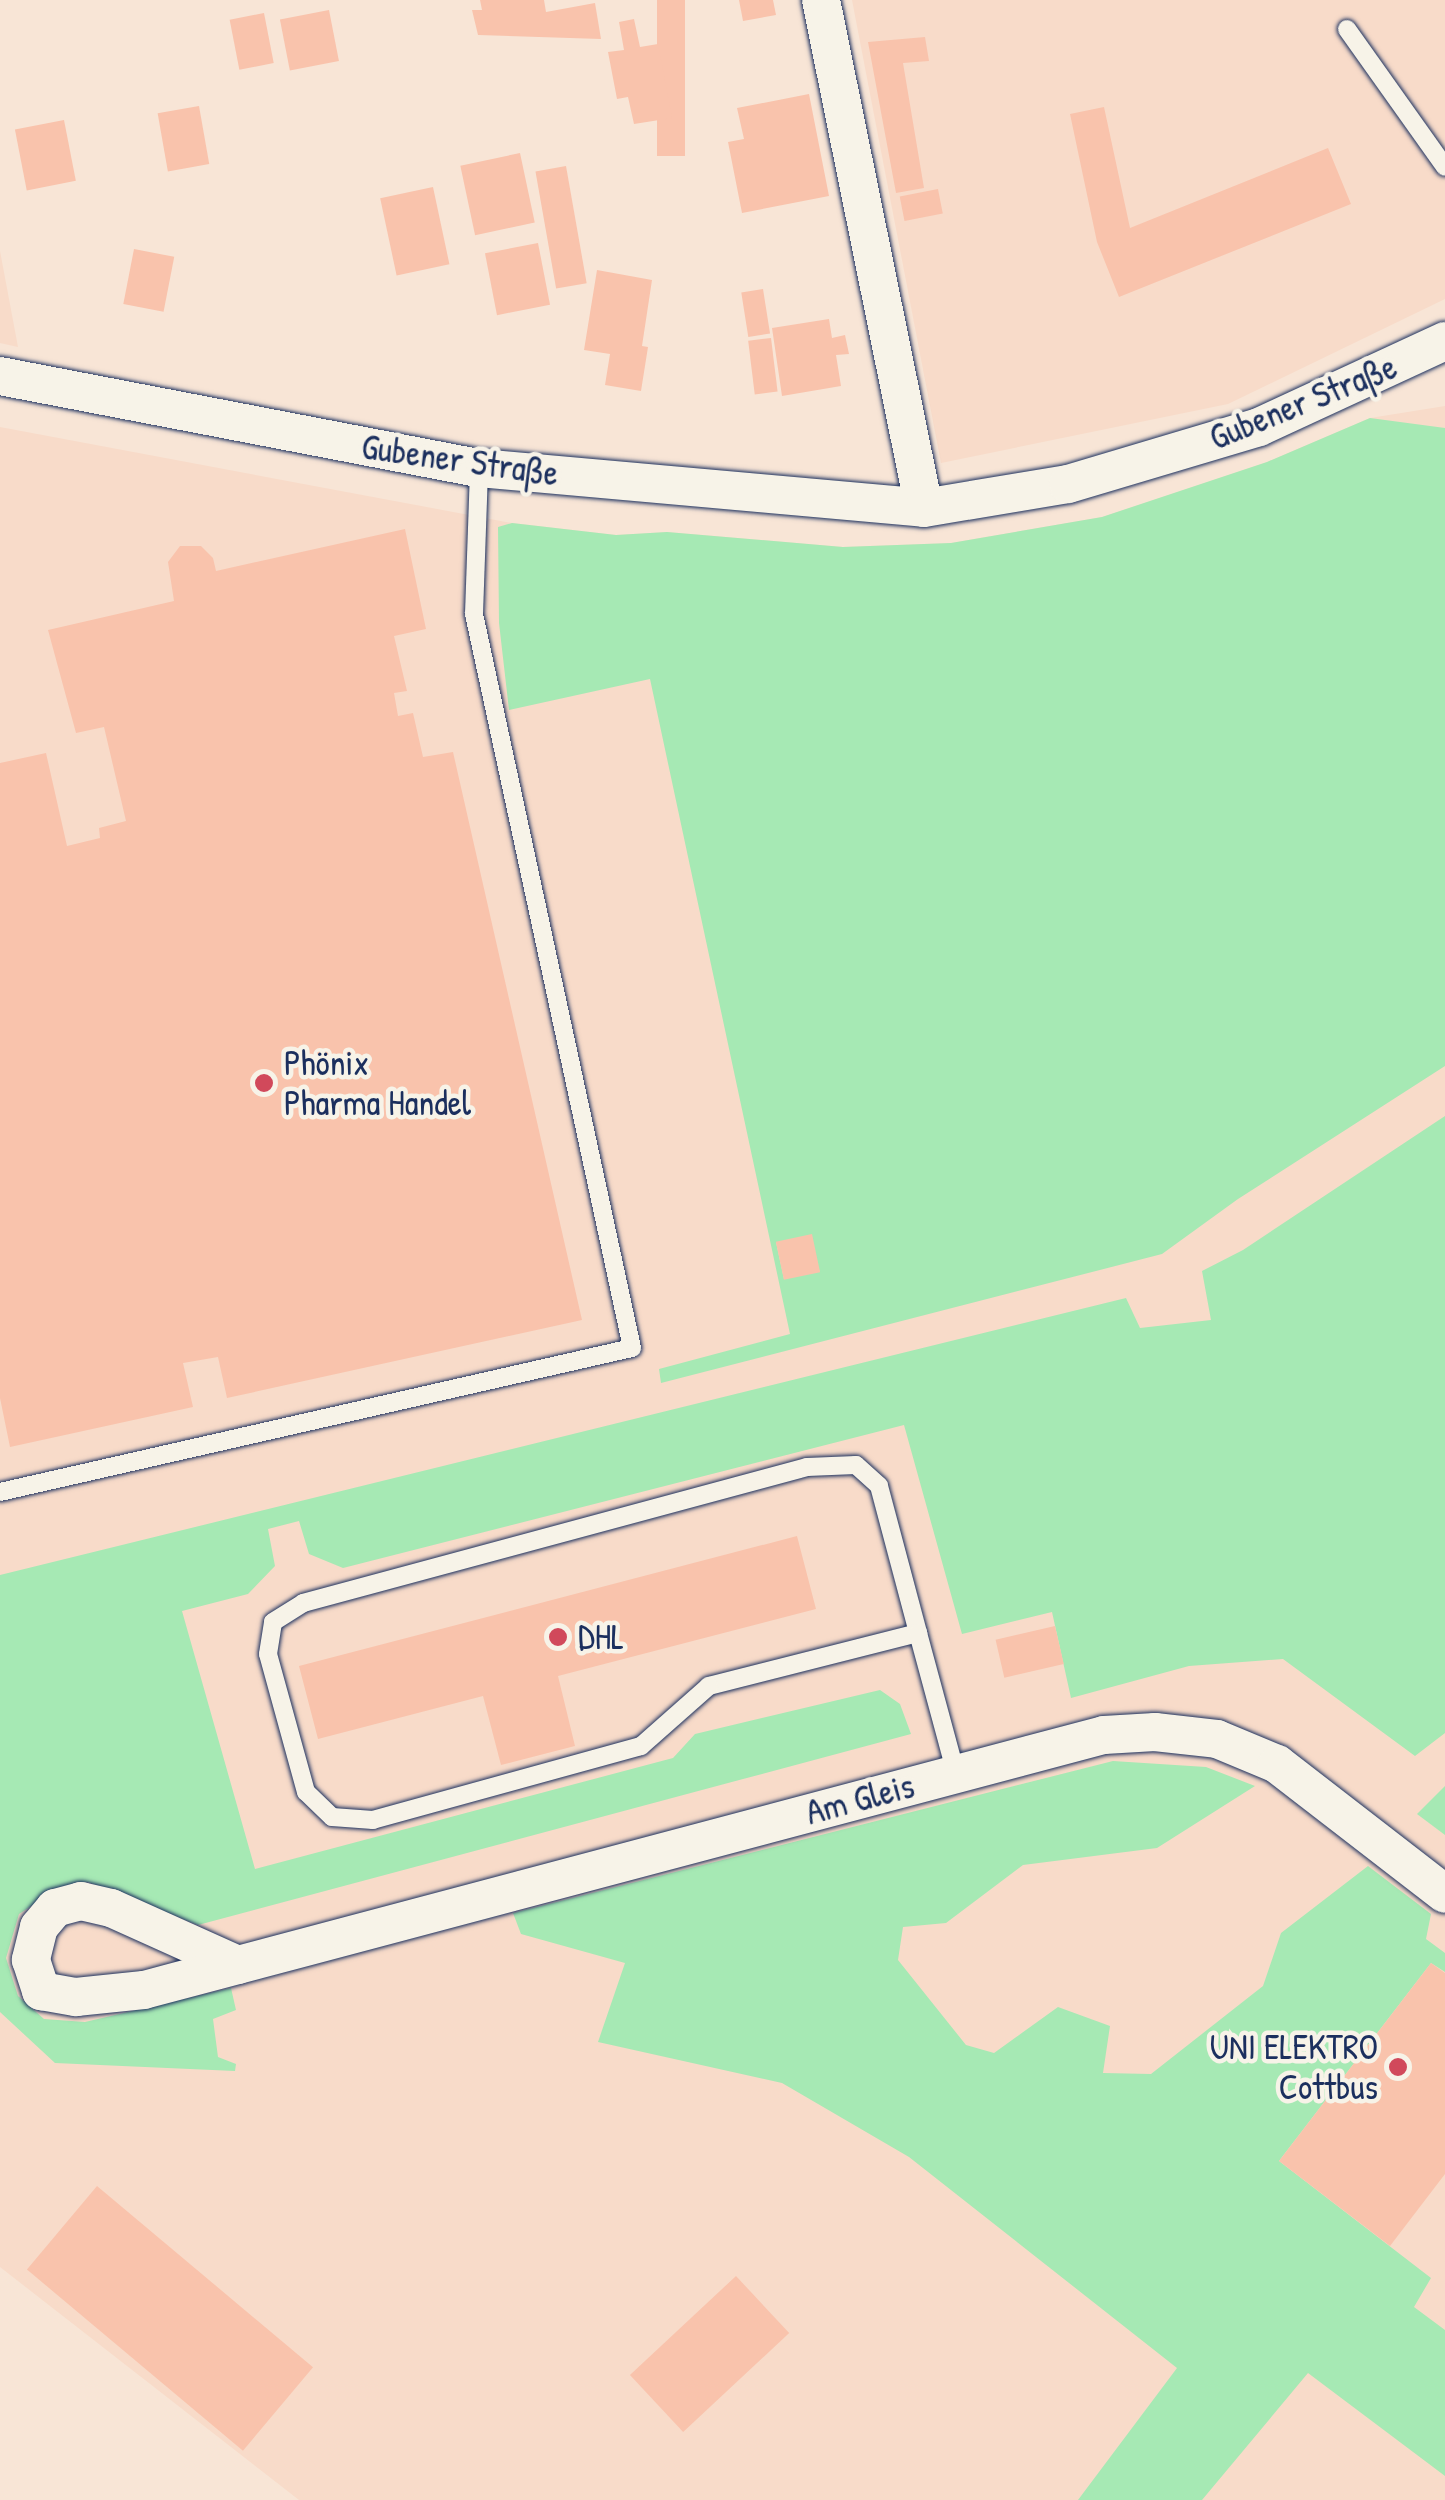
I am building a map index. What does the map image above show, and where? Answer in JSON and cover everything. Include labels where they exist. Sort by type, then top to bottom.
[{"type":"street","points":[[821,0],[924,508]]},
{"type":"street","name":"Gubener Straße","points":[[0,376],[479,468],[924,508],[1068,484],[1259,427],[1445,341]]},
{"type":"street","name":"Am Gleis","points":[[238,1964],[111,1908],[81,1901],[55,1908],[39,1927],[31,1960],[42,1992],[76,1997],[144,1990],[1104,1735],[1155,1732],[1217,1739],[1277,1764],[1445,1894]]},
{"type":"lane","points":[[1346,29],[1445,168]]},
{"type":"lane","points":[[0,1492],[632,1348],[474,614],[479,468]]},
{"type":"lane","points":[[918,1633],[710,1686],[642,1746],[373,1820],[332,1817],[306,1792],[268,1654],[273,1622],[302,1603],[807,1467],[856,1465],[879,1486],[956,1774]]},
{"type":"shaded area","points":[[852,0],[1445,0],[1445,299],[1228,404],[941,463]]},
{"type":"shaded area","points":[[0,251],[18,347],[0,343]]},
{"type":"shaded area","points":[[1445,406],[1445,2500],[299,2500],[0,2267],[0,427],[512,523],[616,535],[667,532],[843,547],[951,543],[1102,517],[1267,462],[1370,418]]},
{"type":"green space","points":[[1370,418],[1445,428],[1445,1066],[1238,1199],[1162,1254],[661,1383],[659,1369],[790,1334],[650,679],[509,710],[499,623],[498,527],[512,523],[616,535],[667,532],[843,547],[951,543],[1102,517],[1267,462]],"holes":[[[776,1242],[820,1271],[784,1279]]]},
{"type":"green space","points":[[1445,1116],[1445,1733],[1415,1756],[1283,1659],[1189,1666],[1071,1698],[1052,1612],[962,1634],[904,1425],[343,1568],[309,1554],[299,1521],[268,1529],[275,1566],[248,1594],[182,1611],[255,1869],[673,1758],[695,1734],[880,1690],[900,1704],[911,1734],[198,1925],[88,1882],[59,1888],[19,1914],[6,1958],[18,1996],[44,2019],[85,2022],[231,1988],[236,2010],[213,2019],[218,2057],[236,2064],[235,2071],[55,2063],[0,2012],[0,1575],[1126,1298],[1140,1328],[1211,1320],[1202,1271],[1243,1250]]},
{"type":"green space","points":[[1113,1761],[1206,1767],[1255,1786],[1157,1848],[1023,1865],[946,1923],[903,1927],[898,1960],[966,2045],[994,2053],[1058,2007],[1110,2026],[1103,2073],[1151,2074],[1263,1986],[1281,1933],[1368,1866],[1431,1914],[1426,1939],[1445,1953],[1445,1972],[1431,1963],[1279,2161],[1431,2278],[1414,2307],[1445,2330],[1445,2476],[1308,2373],[1202,2500],[1078,2500],[1177,2368],[909,2157],[782,2083],[598,2042],[625,1963],[521,1934],[513,1913]]},
{"type":"green space","points":[[1445,1786],[1445,1835],[1417,1814]]},
{"type":"building","points":[[480,0],[544,0],[546,12],[595,3],[601,39],[478,35],[472,10],[482,10]]},
{"type":"building","points":[[657,0],[685,0],[685,156],[657,156]]},
{"type":"building","points":[[739,0],[773,0],[776,15],[743,21]]},
{"type":"building","points":[[329,10],[339,61],[290,71],[280,20]]},
{"type":"building","points":[[264,13],[274,63],[239,70],[230,20]]},
{"type":"building","points":[[634,19],[640,47],[658,44],[672,118],[634,124],[628,97],[617,99],[608,52],[624,50],[619,22]]},
{"type":"building","points":[[925,37],[929,61],[903,63],[924,188],[896,193],[868,42]]},
{"type":"building","points":[[809,94],[829,196],[742,213],[728,142],[744,139],[737,108]]},
{"type":"building","points":[[199,106],[209,164],[168,171],[158,113]]},
{"type":"building","points":[[1104,107],[1130,228],[1328,148],[1351,204],[1119,297],[1097,242],[1070,114]]},
{"type":"building","points":[[64,120],[76,181],[27,190],[15,130]]},
{"type":"building","points":[[520,153],[535,222],[475,235],[460,166]]},
{"type":"building","points":[[566,166],[587,283],[556,289],[535,171]]},
{"type":"building","points":[[433,187],[449,264],[397,276],[380,198]]},
{"type":"building","points":[[938,189],[943,214],[904,221],[900,196]]},
{"type":"building","points":[[538,243],[550,305],[497,315],[485,253]]},
{"type":"building","points":[[134,249],[174,257],[164,312],[123,304]]},
{"type":"building","points":[[597,270],[652,280],[642,346],[648,347],[641,391],[605,385],[610,354],[584,350]]},
{"type":"building","points":[[763,289],[770,333],[748,337],[741,292]]},
{"type":"building","points":[[829,319],[832,338],[845,335],[849,354],[836,355],[841,386],[782,396],[772,328]]},
{"type":"building","points":[[771,338],[778,392],[755,394],[748,341]]},
{"type":"building","name":"Phönix Pharma Handel","points":[[405,529],[426,629],[394,636],[407,691],[394,693],[398,716],[413,713],[423,757],[453,752],[582,1320],[227,1398],[218,1357],[183,1363],[193,1407],[10,1447],[0,1398],[0,763],[46,753],[67,846],[100,838],[99,828],[126,821],[104,727],[76,733],[48,630],[174,601],[168,562],[180,546],[201,546],[213,558],[216,571]]},
{"type":"building","points":[[812,1234],[820,1272],[784,1280],[776,1242]]},
{"type":"building","name":"DHL","points":[[797,1536],[816,1609],[558,1676],[575,1746],[501,1765],[483,1696],[318,1739],[299,1666]]},
{"type":"building","points":[[1055,1626],[1064,1664],[1004,1678],[996,1640]]},
{"type":"building","name":"UNI ELEKTRO Cottbus","points":[[1431,1963],[1445,1973],[1445,2174],[1390,2246],[1279,2161]]},
{"type":"building","points":[[97,2186],[313,2367],[243,2451],[27,2269]]},
{"type":"building","points":[[736,2276],[789,2333],[683,2432],[630,2375]]},
{"type":"place","name":"Phönix Pharma Handel","points":[[264,1083]]},
{"type":"place","name":"DHL","points":[[558,1637]]},
{"type":"place","name":"UNI ELEKTRO Cottbus","points":[[1398,2067]]}]
